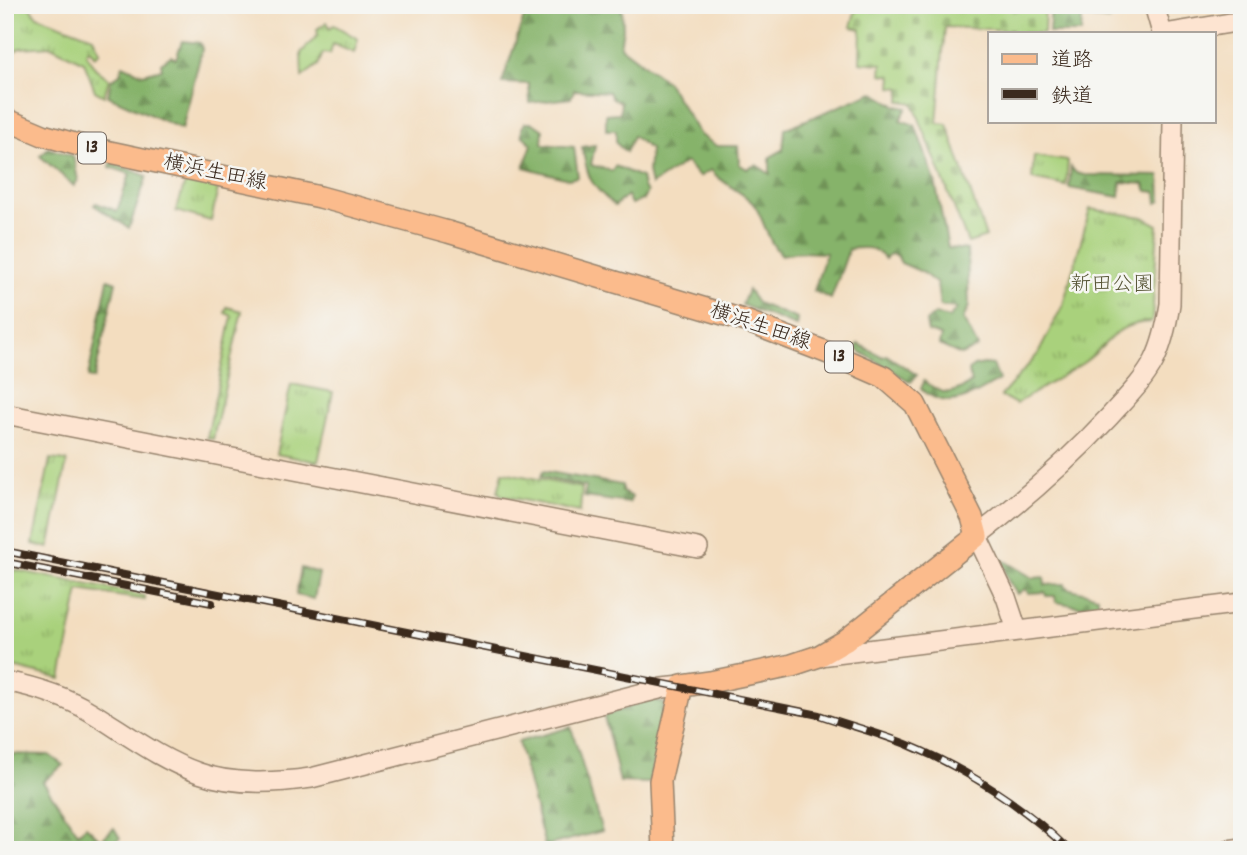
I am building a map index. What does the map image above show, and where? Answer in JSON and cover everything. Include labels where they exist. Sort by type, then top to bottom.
[{"type":"main road","name":"横浜生田線","points":[[5,119],[43,135],[82,146],[320,197],[449,232],[743,320],[836,356],[884,377],[915,404],[972,517],[977,536]]},
{"type":"main road","points":[[663,850],[660,781],[682,686],[792,665],[819,656],[845,641],[977,536]]},
{"type":"street","points":[[1154,5],[1162,32]]},
{"type":"street","points":[[1176,32],[1242,21]]},
{"type":"street","points":[[1017,630],[1006,597],[977,536],[1029,496],[1068,460],[1134,390],[1155,358],[1166,327],[1170,303],[1173,122]]},
{"type":"street","points":[[5,414],[698,548]]},
{"type":"street","points":[[819,656],[1242,603]]},
{"type":"street","points":[[5,681],[62,697],[89,711],[150,752],[201,774],[250,782],[311,778],[663,688],[682,686]]},
{"type":"street","points":[[1228,850],[1242,848]]},
{"type":"green space","points":[[5,5],[28,5],[37,16],[93,37],[100,52],[95,56],[88,48],[86,54],[95,68],[109,79],[104,96],[95,91],[84,62],[51,46],[20,48],[5,58]]},
{"type":"green space","points":[[528,5],[548,5],[573,10],[577,5],[581,5],[590,12],[600,10],[602,5],[622,5],[623,29],[620,46],[667,82],[700,135],[717,146],[738,146],[739,164],[747,169],[756,165],[770,174],[770,157],[783,150],[785,129],[873,92],[897,106],[907,108],[900,120],[915,125],[935,181],[948,248],[967,250],[969,306],[963,319],[978,347],[961,355],[939,345],[941,336],[928,332],[926,322],[935,314],[949,318],[957,308],[940,306],[937,284],[922,272],[901,263],[897,255],[890,254],[885,259],[869,248],[849,249],[831,299],[814,291],[826,253],[799,252],[781,255],[772,244],[751,201],[711,170],[699,177],[686,162],[651,185],[648,172],[650,149],[633,136],[626,152],[616,143],[616,130],[606,130],[606,114],[620,113],[621,102],[612,98],[609,92],[574,90],[571,98],[530,103],[529,84],[502,83]]},
{"type":"green space","points":[[857,5],[1045,5],[1044,32],[945,27],[937,123],[947,124],[986,237],[968,243],[913,103],[900,101],[901,88],[891,87],[892,76],[881,74],[882,64],[860,62],[861,29],[851,27]]},
{"type":"green space","points":[[1051,5],[1097,5],[1098,13],[1108,12],[1110,15],[1109,20],[1082,17],[1081,32],[1049,32]]},
{"type":"green space","points":[[327,22],[330,28],[334,25],[358,39],[354,53],[333,44],[330,54],[323,53],[318,65],[302,77],[301,53],[318,35],[317,29]]},
{"type":"green space","points":[[182,41],[200,43],[202,49],[182,129],[108,96],[111,80],[120,74],[123,65],[143,74],[162,69],[161,63],[171,56],[176,59]]},
{"type":"green space","points":[[525,123],[533,123],[543,130],[542,144],[574,147],[578,177],[568,179],[524,167],[532,144],[522,135]]},
{"type":"green space","points":[[595,145],[591,165],[612,171],[615,166],[641,177],[647,192],[643,200],[631,204],[627,195],[615,206],[595,187],[588,174],[582,147]]},
{"type":"green space","points":[[48,148],[73,156],[78,180],[74,186],[40,156]]},
{"type":"green space","points":[[1034,156],[1068,161],[1066,186],[1032,179]]},
{"type":"green space","points":[[111,162],[147,176],[129,228],[94,205],[96,203],[117,211],[130,174],[110,167]]},
{"type":"green space","points":[[1071,167],[1076,173],[1084,175],[1160,176],[1161,201],[1157,203],[1156,192],[1147,191],[1144,184],[1121,182],[1120,197],[1069,188]]},
{"type":"green space","points":[[187,177],[219,184],[211,221],[176,211]]},
{"type":"green space","name":"新田公園","points":[[1090,209],[1143,217],[1158,225],[1152,322],[1139,323],[1120,330],[1083,363],[1016,404],[1001,396],[1038,354],[1063,305]]},
{"type":"green space","points":[[108,279],[116,282],[94,379],[88,377]]},
{"type":"green space","points":[[748,290],[757,303],[797,319],[796,326],[742,305]]},
{"type":"green space","points":[[227,307],[242,311],[213,439],[207,438],[232,316],[225,313]]},
{"type":"green space","points":[[858,344],[883,357],[886,355],[917,375],[911,382],[856,349]]},
{"type":"green space","points":[[984,364],[993,365],[999,380],[960,400],[941,400],[921,389],[924,381],[942,392],[952,392],[971,383],[969,370]]},
{"type":"green space","points":[[291,384],[333,392],[318,462],[276,454]]},
{"type":"green space","points":[[50,459],[67,461],[49,548],[33,544]]},
{"type":"green space","points":[[543,471],[622,485],[622,492],[632,497],[629,503],[584,497],[586,487],[541,477]]},
{"type":"green space","points":[[503,472],[582,488],[580,512],[503,496],[498,492]]},
{"type":"green space","points":[[1001,559],[1033,578],[1044,577],[1045,585],[1065,584],[1067,588],[1098,596],[1098,605],[1088,608],[1056,602],[1055,596],[1046,596],[1045,592],[1028,593],[1025,589],[1017,594],[1008,580]]},
{"type":"green space","points":[[5,568],[145,596],[145,600],[79,590],[61,679],[5,665]]},
{"type":"green space","points":[[301,568],[319,573],[314,599],[296,595]]},
{"type":"green space","points":[[649,699],[664,703],[664,718],[649,783],[620,782],[604,716]]},
{"type":"green space","points":[[571,727],[602,831],[545,846],[518,742]]},
{"type":"green space","points":[[5,754],[49,755],[63,765],[43,782],[78,833],[86,826],[101,840],[114,828],[120,838],[106,848],[107,850],[5,850]]},
{"type":"railway","points":[[5,551],[819,715],[885,736],[950,764],[1013,803],[1069,850]]},
{"type":"railway","points":[[5,562],[212,603]]}]
